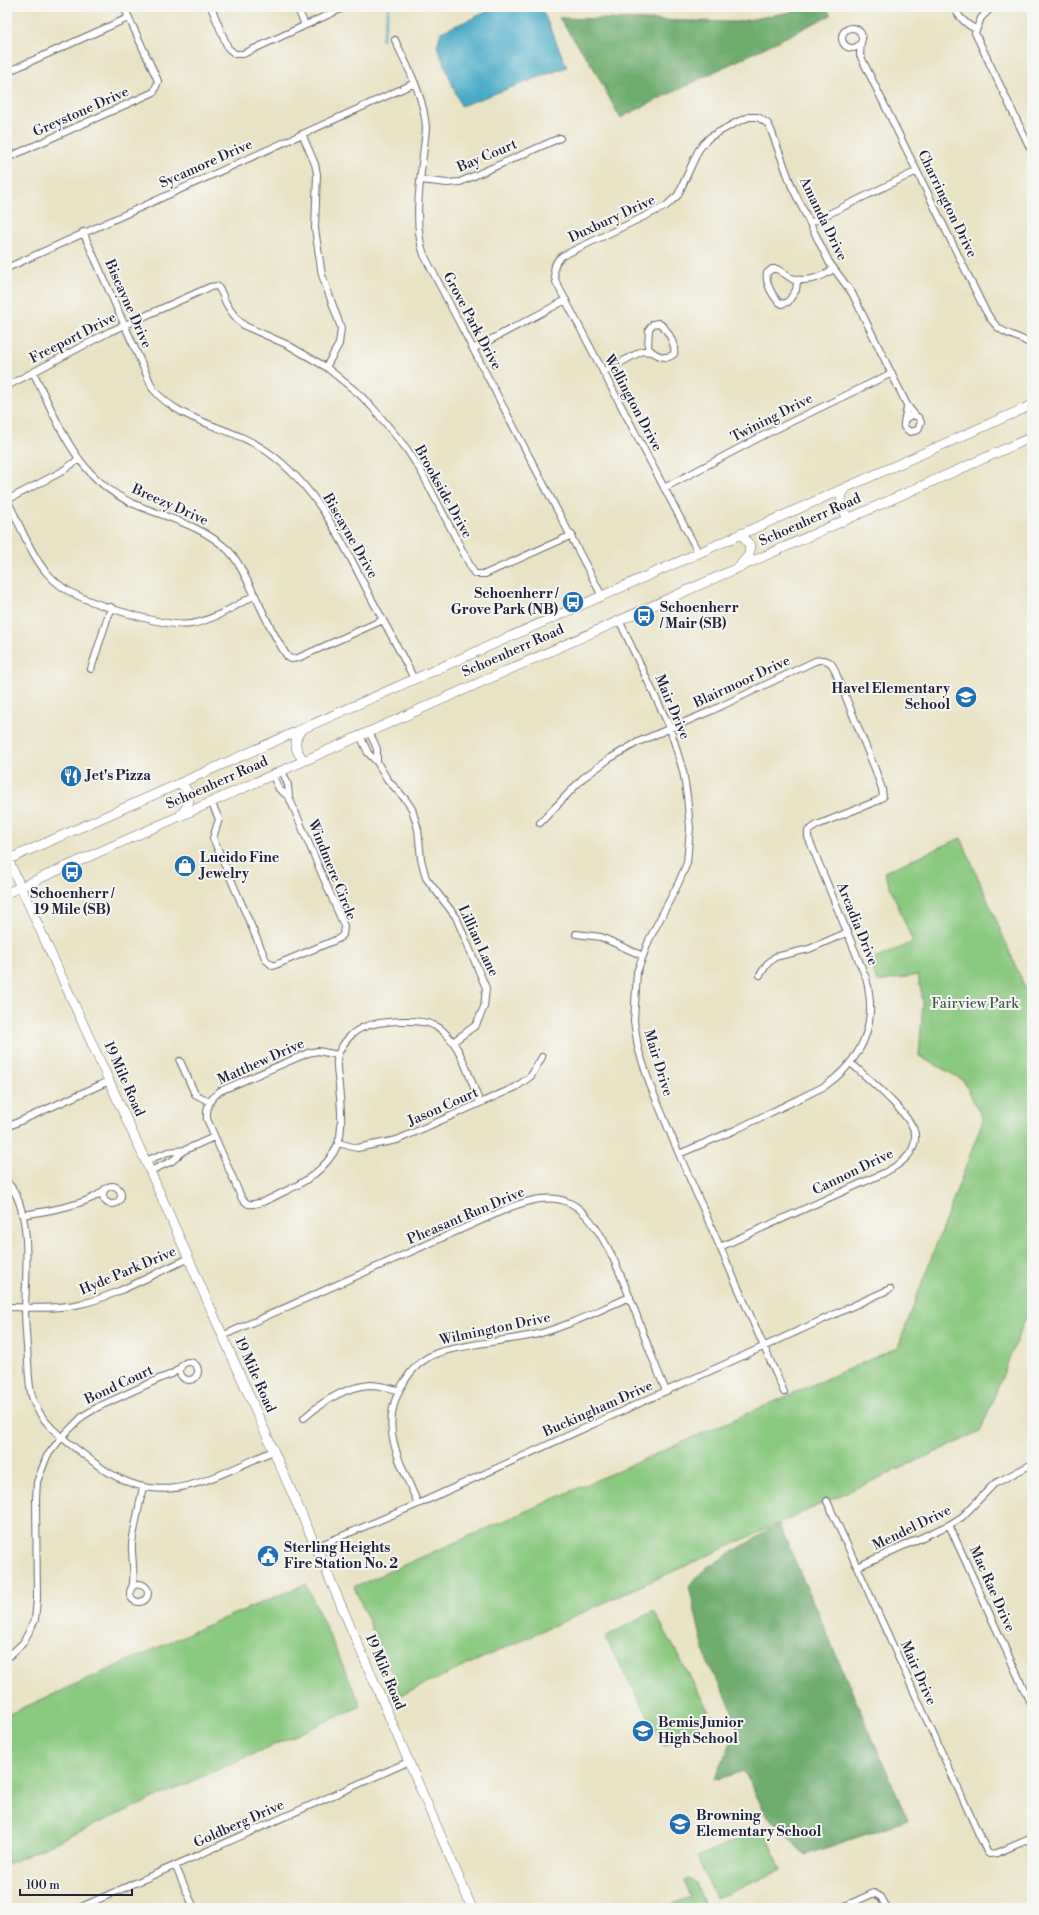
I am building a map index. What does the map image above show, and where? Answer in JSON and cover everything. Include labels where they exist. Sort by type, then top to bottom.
[{"type":"main road","name":"Schoenherr Road","points":[[7,859],[1032,405]]},
{"type":"main road","name":"Schoenherr Road","points":[[7,893],[739,566],[1032,437]]},
{"type":"main road","points":[[845,488],[841,495],[841,506],[848,518]]},
{"type":"main road","points":[[739,566],[746,560],[750,550],[748,541],[741,533]]},
{"type":"main road","points":[[302,729],[298,734],[295,746],[298,754],[304,760]]},
{"type":"main road","points":[[180,783],[187,790],[190,798],[188,806],[180,815]]},
{"type":"main road","name":"19 Mile Road","points":[[7,859],[150,1171],[316,1547],[472,1908]]},
{"type":"street","points":[[7,72],[128,18],[124,7]]},
{"type":"street","points":[[211,7],[228,48],[235,54],[243,54],[345,7]]},
{"type":"street","points":[[297,7],[305,25]]},
{"type":"street","points":[[955,7],[957,14],[970,26],[976,29]]},
{"type":"street","points":[[990,7],[981,18],[976,29],[976,37],[1032,152]]},
{"type":"street","name":"Greystone Drive","points":[[7,158],[154,92],[158,81],[128,18]]},
{"type":"street","points":[[860,55],[861,42],[860,32],[854,29],[847,30],[843,34],[842,40],[845,45],[850,48],[856,47],[861,42]]},
{"type":"street","name":"Grove Park Drive","points":[[395,40],[415,83],[423,104],[425,115],[418,224],[420,244],[428,264],[572,535],[602,596]]},
{"type":"street","name":"Charrington Drive","points":[[850,48],[860,55],[992,321],[1000,328],[1025,339],[1032,345]]},
{"type":"street","name":"Sycamore Drive","points":[[7,268],[83,232],[415,83]]},
{"type":"street","name":"Duxbury Drive","points":[[555,263],[567,253],[666,206],[678,195],[698,151],[710,137],[737,122],[749,117],[758,117]]},
{"type":"street","name":"Amanda Drive","points":[[758,117],[768,124],[792,187],[810,223],[834,269],[852,293],[907,404],[915,416]]},
{"type":"street","points":[[302,134],[315,164],[317,174],[315,229],[319,263],[326,288],[341,328],[339,344],[326,367]]},
{"type":"street","name":"Bay Court","points":[[421,180],[447,183],[460,182],[560,138]]},
{"type":"street","points":[[810,223],[917,171]]},
{"type":"street","name":"Biscayne Drive","points":[[83,232],[150,382],[164,401],[181,412],[255,444],[280,462],[308,489],[333,525],[414,679]]},
{"type":"street","name":"Wellington Drive","points":[[555,263],[554,275],[566,300],[698,552]]},
{"type":"street","points":[[796,290],[797,282],[792,278],[774,268],[769,270],[766,278],[778,302],[782,304],[788,302],[803,280]]},
{"type":"street","points":[[792,278],[803,280],[820,277],[834,269]]},
{"type":"street","name":"Brookside Drive","points":[[217,286],[222,292],[234,316],[245,326],[288,345],[326,367],[359,394],[373,408],[406,448],[421,471],[474,573],[485,574],[572,535]]},
{"type":"street","name":"Freeport Drive","points":[[7,386],[125,325],[210,287],[217,286]]},
{"type":"street","points":[[473,349],[566,300]]},
{"type":"street","points":[[642,351],[652,352],[665,358],[672,356],[675,351],[671,340],[660,324],[651,326],[648,348],[652,352]]},
{"type":"street","points":[[603,372],[642,351],[648,341]]},
{"type":"street","name":"Breezy Drive","points":[[33,372],[61,433],[79,459],[104,484],[124,498],[183,522],[210,536],[230,552],[255,595],[285,653],[290,659],[298,658],[383,620]]},
{"type":"street","name":"Twining Drive","points":[[664,488],[766,434],[892,373]]},
{"type":"street","points":[[905,419],[910,415],[915,416],[919,419],[921,425],[918,430],[913,432],[908,431],[904,427],[905,419],[907,412],[907,404]]},
{"type":"street","points":[[79,459],[61,472],[7,500],[45,571],[58,584],[71,593],[164,623],[184,624],[215,616],[255,595]]},
{"type":"street","points":[[91,669],[111,607]]},
{"type":"street","name":"Mair Drive","points":[[619,620],[670,728],[681,763],[687,796],[690,828],[687,863],[643,956],[637,972],[635,1004],[636,1038],[650,1085],[678,1154],[784,1392]]},
{"type":"street","name":"Blairmoor Drive","points":[[540,823],[583,778],[609,759],[638,742],[815,661],[824,660]]},
{"type":"street","name":"Arcadia Drive","points":[[678,1154],[735,1130],[813,1093],[837,1077],[851,1063],[867,1030],[871,1003],[866,978],[808,837],[808,831],[817,825],[877,801],[883,797],[882,789],[833,666],[830,661],[824,660]]},
{"type":"street","name":"Lillian Lane","points":[[370,731],[377,749],[377,762]]},
{"type":"street","name":"Lillian Lane","points":[[360,735],[368,753],[377,762],[387,779],[412,809],[418,829],[421,859],[426,878],[456,917],[486,988],[484,1007],[476,1025],[453,1042]]},
{"type":"street","name":"Windmere Circle","points":[[211,802],[219,819],[213,838],[266,960],[273,966],[338,939],[342,934],[344,926],[289,797],[288,785],[282,770]]},
{"type":"street","name":"Windmere Circle","points":[[272,774],[279,789],[289,797]]},
{"type":"street","points":[[760,975],[775,957],[808,949],[848,932]]},
{"type":"street","points":[[576,934],[601,937],[643,956]]},
{"type":"street","points":[[338,1143],[341,1120],[338,1055],[350,1036],[357,1030],[372,1024],[422,1022],[433,1024],[445,1033],[453,1042],[480,1103]]},
{"type":"street","name":"Matthew Drive","points":[[338,1055],[318,1051],[308,1053],[220,1091],[210,1102],[206,1111],[207,1119],[214,1137],[242,1199],[248,1204],[252,1205],[300,1184],[312,1176],[329,1159],[338,1143]]},
{"type":"street","name":"Jason Court","points":[[338,1143],[357,1148],[397,1140],[523,1083],[531,1076],[542,1057]]},
{"type":"street","points":[[180,1062],[195,1094],[210,1102]]},
{"type":"street","name":"Cannon Drive","points":[[720,1247],[884,1173],[905,1160],[912,1150],[915,1139],[911,1125],[894,1104],[851,1063]]},
{"type":"street","points":[[7,1127],[109,1081]]},
{"type":"street","points":[[150,1171],[172,1161],[185,1150],[214,1137]]},
{"type":"street","points":[[145,1161],[168,1152],[185,1150]]},
{"type":"street","points":[[7,1182],[16,1195],[22,1215],[26,1256],[25,1308],[29,1379],[34,1402],[45,1420],[62,1437],[107,1472],[123,1481],[143,1487],[173,1489],[195,1485],[273,1451]]},
{"type":"street","points":[[22,1215],[60,1208],[95,1197],[109,1186],[115,1186],[121,1193],[120,1199],[116,1203],[110,1204],[95,1197]]},
{"type":"street","points":[[104,1190],[102,1196],[105,1201]]},
{"type":"street","name":"Pheasant Run Drive","points":[[222,1336],[511,1207],[542,1199],[560,1200],[570,1203],[586,1215],[601,1235],[630,1297],[666,1391]]},
{"type":"street","name":"Hyde Park Drive","points":[[7,1307],[67,1307],[101,1299],[188,1259]]},
{"type":"street","name":"Buckingham Drive","points":[[316,1547],[418,1504],[763,1345],[890,1289]]},
{"type":"street","name":"Wilmington Drive","points":[[418,1504],[392,1438],[390,1419],[398,1390],[417,1366],[435,1354],[548,1331],[630,1297]]},
{"type":"street","points":[[192,1362],[198,1369],[198,1375],[194,1380],[188,1381],[183,1378],[180,1370],[181,1367],[186,1363],[192,1362]]},
{"type":"street","name":"Bond Court","points":[[7,1658],[23,1643],[31,1629],[36,1611],[37,1482],[47,1456],[76,1422],[94,1409],[172,1374],[181,1367]]},
{"type":"street","name":"Bond Court","points":[[172,1374],[183,1378]]},
{"type":"street","points":[[304,1418],[329,1400],[359,1387],[371,1385],[398,1390]]},
{"type":"street","name":"Mendel Drive","points":[[857,1567],[950,1525],[962,1517],[994,1484],[1032,1464]]},
{"type":"street","points":[[133,1576],[148,1591],[148,1597],[143,1601],[137,1602],[132,1598],[130,1593],[133,1576],[132,1543],[143,1487]]},
{"type":"street","name":"Mair Drive","points":[[826,1501],[982,1842],[989,1854],[997,1854],[1032,1838]]},
{"type":"street","name":"Mac Rae Drive","points":[[950,1525],[1032,1707]]},
{"type":"street","points":[[132,1587],[136,1584],[142,1584]]},
{"type":"street","name":"Goldberg Drive","points":[[81,1908],[408,1762]]},
{"type":"street","points":[[175,1865],[194,1908]]},
{"type":"street","points":[[841,1908],[874,1893],[878,1894],[887,1908]]},
{"type":"green space","points":[[825,7],[831,15],[620,118],[593,67],[559,18],[736,22]]},
{"type":"green space","name":"Fairview Park","points":[[961,838],[1032,1004],[1032,1302],[980,1432],[401,1695],[354,1587],[898,1347],[983,1120],[963,1080],[919,1056],[923,1002],[918,975],[878,982],[868,962],[913,942],[884,872]]},
{"type":"green space","points":[[779,1524],[908,1820],[805,1855],[765,1813],[744,1771],[714,1780],[737,1731],[731,1708],[706,1659],[689,1586],[706,1568]]},
{"type":"green space","points":[[306,1584],[361,1706],[7,1864],[7,1715],[210,1624]]},
{"type":"green space","points":[[654,1611],[713,1719],[664,1746],[605,1637]]},
{"type":"green space","points":[[763,1828],[781,1870],[716,1899],[697,1857]]},
{"type":"green space","points":[[688,1879],[696,1883],[704,1903],[693,1908],[663,1908],[690,1897],[684,1881]]},
{"type":"water","points":[[498,7],[541,7],[567,67],[461,106],[437,46],[441,32]]},
{"type":"waterway","points":[[382,40],[389,7]]},
{"type":"place","name":"Schoenherr / Grove Park (NB)","points":[[573,602]]},
{"type":"place","name":"Schoenherr / Mair (SB)","points":[[644,616]]},
{"type":"place","name":"Havel Elementary School","points":[[966,697]]},
{"type":"place","name":"Jet's Pizza","points":[[71,776]]},
{"type":"place","name":"Lucido Fine Jewelry","points":[[185,866]]},
{"type":"place","name":"Schoenherr / 19 Mile (SB)","points":[[72,872]]},
{"type":"place","name":"Sterling Heights Fire Station No. 2","points":[[268,1556]]},
{"type":"place","name":"Bemis Junior High School","points":[[643,1731]]},
{"type":"place","name":"Browning Elementary School","points":[[680,1824]]}]
